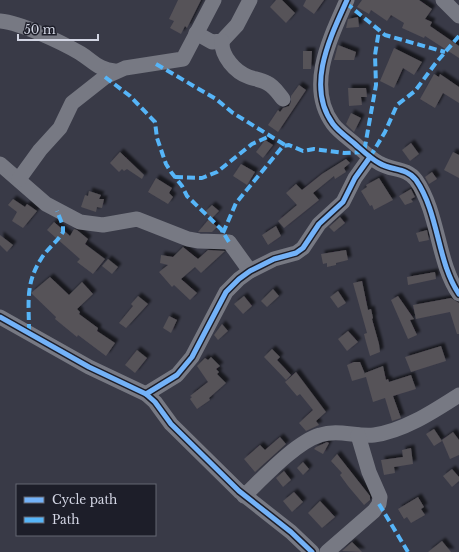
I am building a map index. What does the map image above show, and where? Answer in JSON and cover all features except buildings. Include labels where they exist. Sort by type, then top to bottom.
[{"type":"street","points":[[19,179],[40,150],[60,128],[72,103],[105,77],[115,71],[125,68],[183,59],[214,0]]},
{"type":"street","points":[[196,33],[212,42],[222,41],[237,25],[250,0]]},
{"type":"street","points":[[347,0],[324,59],[320,87],[323,104],[334,125],[370,157],[386,167],[404,170],[416,180],[435,224],[447,269],[459,294]]},
{"type":"street","points":[[443,0],[459,16]]},
{"type":"street","points":[[0,21],[54,40],[81,54],[102,70],[115,71]]},
{"type":"street","points":[[222,41],[224,56],[240,72],[248,77],[266,82],[273,86],[283,98]]},
{"type":"street","points":[[146,394],[177,375],[192,357],[226,292],[250,271],[274,259],[296,253],[303,248],[319,224],[343,202],[355,178],[370,157]]},
{"type":"street","points":[[0,164],[46,204],[80,222],[103,225],[137,219],[194,240],[229,242],[250,271]]},
{"type":"street","points":[[0,317],[89,367],[146,394],[155,402],[171,424],[244,496],[291,532],[312,552]]},
{"type":"street","points":[[244,496],[287,457],[304,443],[318,435],[330,432],[358,435],[387,432],[408,424],[459,395]]},
{"type":"street","points":[[327,552],[374,511],[379,504],[380,497],[369,472],[358,435]]},
{"type":"marked path","points":[[346,3],[385,35],[445,52]]},
{"type":"marked path","points":[[223,233],[236,203],[283,146],[289,145],[303,151],[314,149],[344,153],[364,152],[376,85],[375,55],[379,30]]},
{"type":"marked path","points":[[370,157],[385,132],[397,105],[415,91],[435,64],[459,36]]},
{"type":"marked path","points":[[156,64],[216,99],[233,113],[285,145]]},
{"type":"marked path","points":[[105,77],[130,96],[155,122],[157,138],[166,164],[182,186],[187,196],[221,229],[229,242]]},
{"type":"marked path","points":[[175,177],[202,178],[217,172],[252,144],[270,136]]},
{"type":"marked path","points":[[29,332],[29,294],[32,277],[43,255],[63,232],[63,226],[57,211]]},
{"type":"marked path","points":[[379,504],[408,552]]},
{"type":"cycle path","points":[[347,0],[334,29],[324,61],[321,78],[321,94],[325,109],[335,127],[370,157],[384,165],[408,173],[416,180],[424,193],[434,222],[446,267],[459,294]]},
{"type":"cycle path","points":[[146,394],[177,375],[192,357],[226,292],[239,279],[250,271],[274,259],[296,253],[303,248],[319,224],[343,202],[355,178],[370,157]]},
{"type":"cycle path","points":[[0,317],[89,367],[146,394],[155,402],[171,424],[239,491],[291,532],[312,552]]}]
